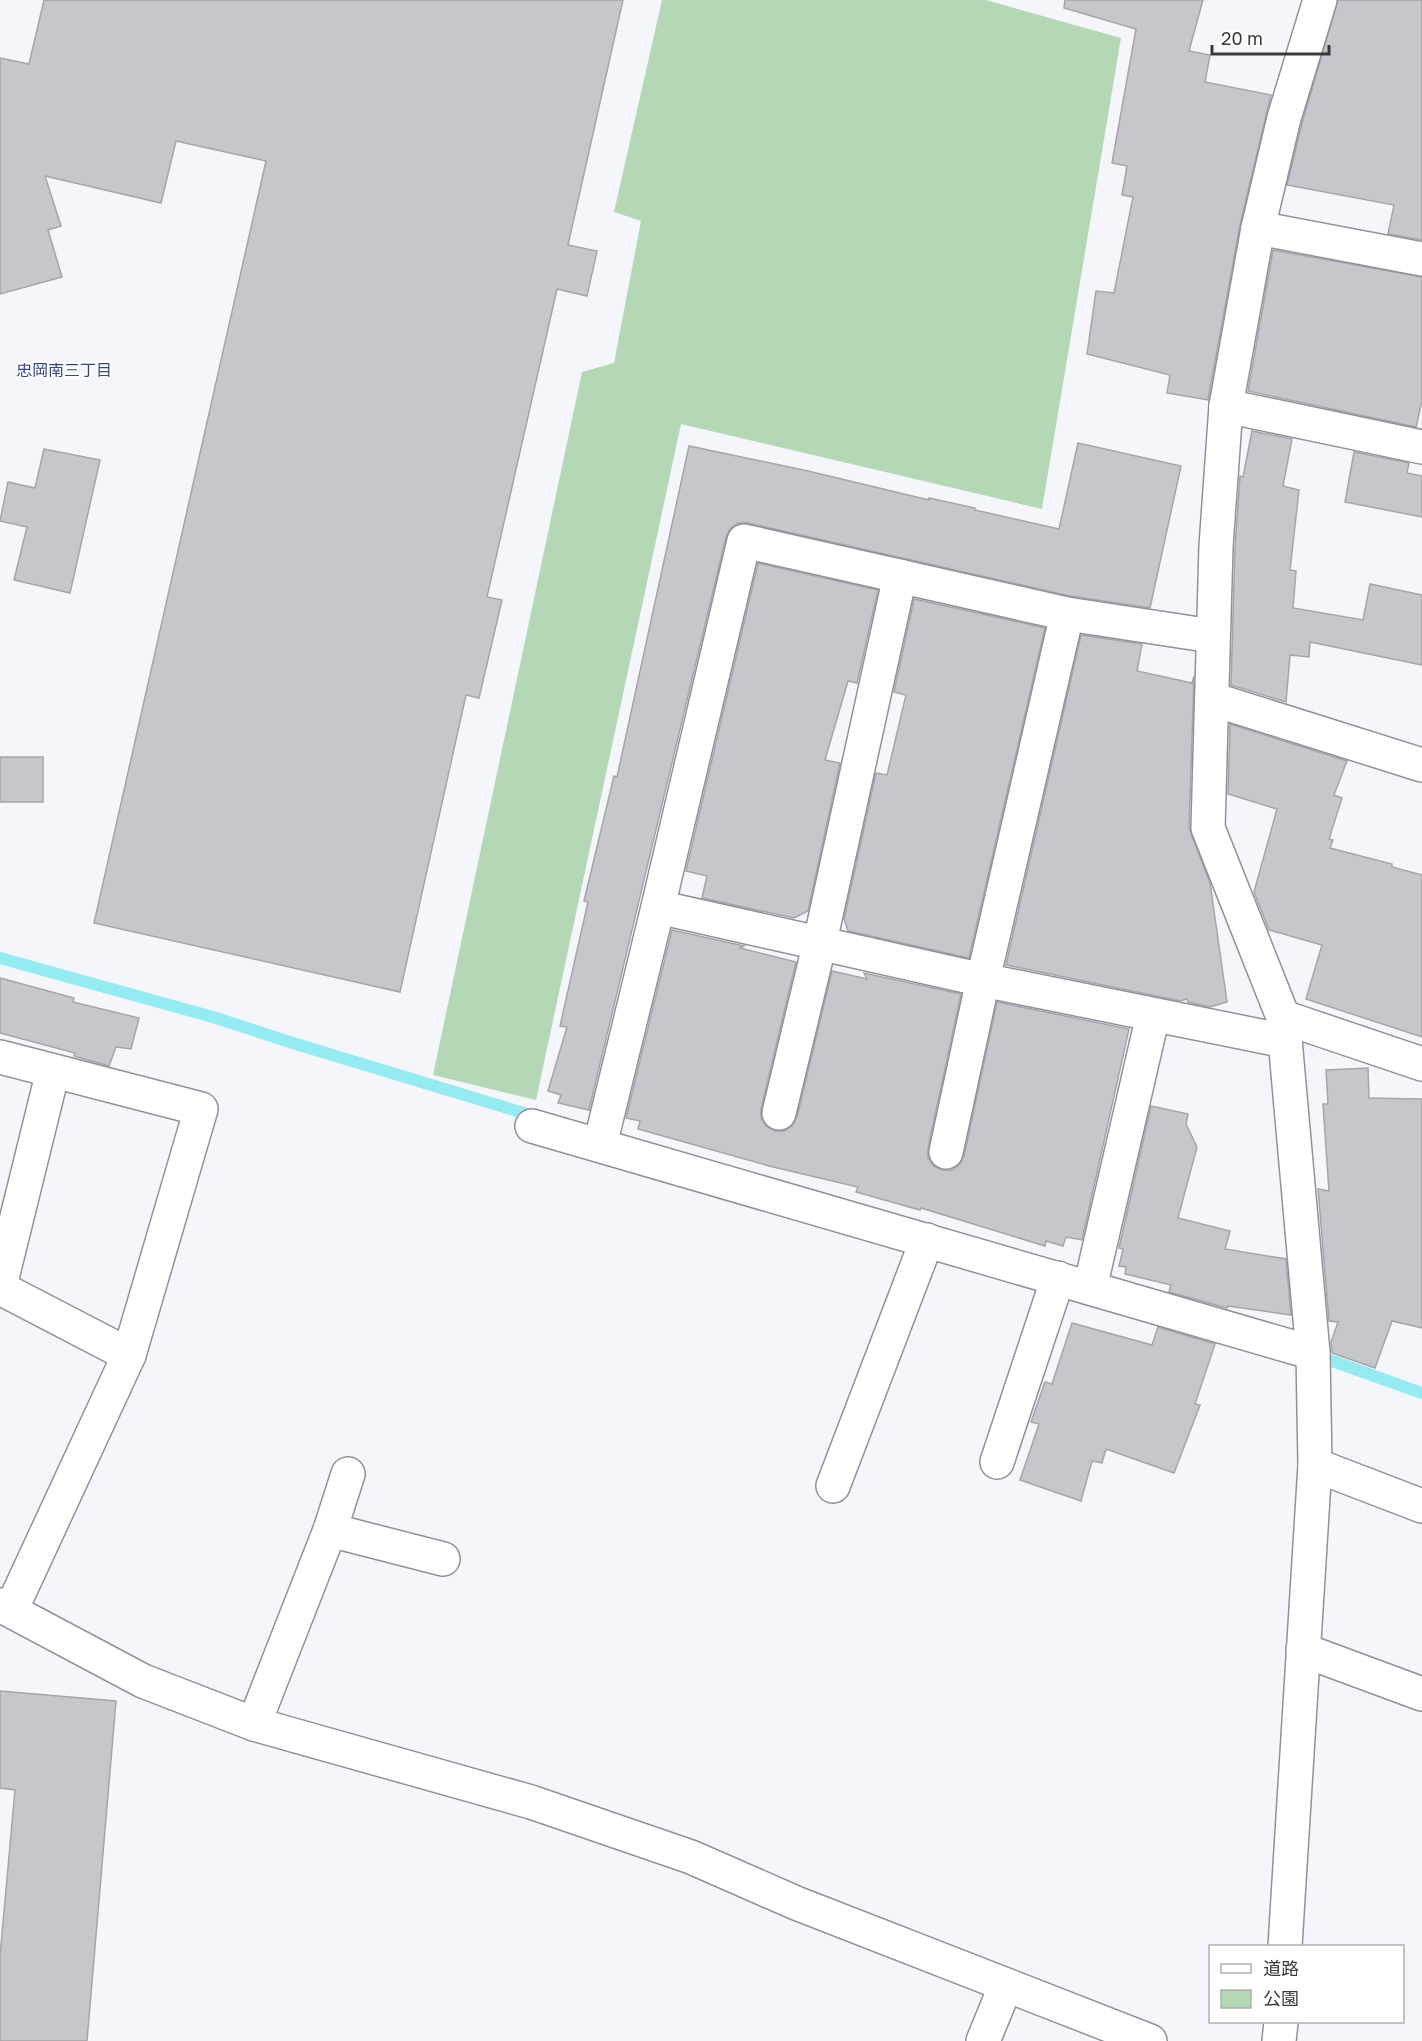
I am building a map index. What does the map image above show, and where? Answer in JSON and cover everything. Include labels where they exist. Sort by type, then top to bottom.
[{"type":"street","points":[[1285,1945],[1315,1465],[1313,1353],[1284,1029],[1208,828],[1212,636],[1226,406],[1258,228],[1284,118],[1320,0]]},
{"type":"street","points":[[1258,228],[1422,259]]},
{"type":"street","points":[[1226,406],[1422,447]]},
{"type":"street","points":[[600,1145],[744,541],[1067,614],[1212,636]]},
{"type":"street","points":[[779,1113],[820,942],[900,576]]},
{"type":"street","points":[[946,1152],[1067,614]]},
{"type":"street","points":[[1212,699],[1422,765]]},
{"type":"street","points":[[658,907],[1153,1016],[1284,1029],[1422,1064]]},
{"type":"street","points":[[1090,1288],[1153,1016]]},
{"type":"street","points":[[0,1057],[201,1109],[129,1355],[5,1608],[143,1681],[254,1724],[531,1802],[680,1854],[796,1903],[1150,2041]]},
{"type":"street","points":[[53,1071],[0,1287],[129,1355]]},
{"type":"street","points":[[532,1126],[1313,1353]]},
{"type":"street","points":[[833,1486],[927,1240]]},
{"type":"street","points":[[997,1462],[1058,1278]]},
{"type":"street","points":[[1315,1465],[1422,1506]]},
{"type":"street","points":[[254,1724],[330,1530],[348,1474]]},
{"type":"street","points":[[330,1530],[443,1559]]},
{"type":"street","points":[[1303,1650],[1422,1694]]},
{"type":"street","points":[[983,2041],[1006,1985]]},
{"type":"street","points":[[1279,2041],[1281,2023]]},
{"type":"green space","points":[[662,0],[986,0],[1121,38],[1042,509],[681,424],[536,1100],[433,1075],[582,372],[614,363],[641,221],[614,212]]},
{"type":"building","points":[[44,0],[623,0],[568,245],[597,251],[587,296],[557,289],[487,597],[502,600],[479,698],[466,695],[400,992],[94,923],[266,161],[176,141],[161,203],[45,176],[61,226],[48,230],[62,277],[0,294],[0,58],[29,64]]},
{"type":"building","points":[[1065,0],[1203,0],[1189,51],[1210,55],[1205,82],[1271,95],[1240,225],[1208,400],[1167,393],[1170,375],[1087,354],[1096,291],[1114,293],[1133,197],[1122,195],[1127,166],[1112,163],[1136,29],[1064,8]]},
{"type":"building","points":[[1338,0],[1422,0],[1422,240],[1388,234],[1394,205],[1287,185],[1302,123]]},
{"type":"building","points":[[1273,250],[1422,277],[1422,401],[1416,427],[1248,391]]},
{"type":"building","points":[[1252,431],[1292,439],[1283,486],[1299,490],[1290,570],[1296,571],[1293,608],[1363,620],[1370,584],[1422,595],[1422,665],[1310,642],[1309,657],[1290,655],[1286,702],[1231,685],[1235,547],[1240,476],[1243,477]]},
{"type":"building","points":[[1078,443],[1181,466],[1150,608],[1070,596],[748,523],[738,523],[730,529],[726,537],[589,1110],[558,1103],[561,1095],[548,1091],[567,1027],[560,1026],[588,902],[584,901],[614,776],[617,777],[689,446],[929,500],[929,498],[975,508],[975,510],[1059,529]]},
{"type":"building","points":[[44,449],[100,460],[70,593],[14,580],[27,527],[0,521],[8,482],[35,488]]},
{"type":"building","points":[[1354,452],[1409,463],[1407,473],[1422,476],[1422,517],[1345,502]]},
{"type":"building","points":[[758,563],[878,590],[857,683],[848,681],[825,760],[840,763],[808,911],[794,918],[702,898],[707,876],[686,871]]},
{"type":"building","points":[[914,599],[1045,628],[969,958],[848,931],[844,919],[876,773],[887,775],[906,695],[894,692]]},
{"type":"building","points":[[1081,635],[1142,644],[1137,671],[1192,683],[1194,676],[1189,828],[1210,883],[1227,1002],[1210,1007],[1188,1002],[1187,999],[1180,1001],[1006,965]]},
{"type":"building","points":[[1230,724],[1347,761],[1334,795],[1342,798],[1329,839],[1333,840],[1330,848],[1392,864],[1392,867],[1422,875],[1422,1037],[1306,999],[1322,945],[1269,930],[1254,892],[1277,809],[1228,794]]},
{"type":"building","points":[[0,757],[43,757],[43,802],[0,802]]},
{"type":"building","points":[[672,930],[744,946],[740,948],[796,962],[761,1109],[761,1118],[766,1126],[775,1131],[784,1131],[792,1126],[797,1117],[832,971],[867,979],[864,973],[961,994],[928,1148],[928,1158],[934,1166],[942,1170],[952,1170],[960,1164],[964,1156],[997,1002],[1129,1029],[1082,1240],[1066,1237],[1063,1246],[1046,1241],[1045,1246],[921,1208],[920,1210],[856,1192],[858,1187],[769,1166],[638,1129],[640,1121],[626,1118]]},
{"type":"building","points":[[0,978],[74,998],[73,1002],[139,1018],[131,1049],[116,1047],[109,1066],[74,1056],[75,1053],[0,1033]]},
{"type":"building","points":[[1368,1068],[1369,1098],[1422,1099],[1422,1328],[1392,1321],[1375,1368],[1332,1353],[1331,1342],[1338,1322],[1329,1321],[1318,1189],[1329,1191],[1323,1104],[1328,1104],[1326,1070]]},
{"type":"building","points":[[1151,1106],[1188,1114],[1186,1124],[1197,1147],[1178,1218],[1230,1231],[1225,1249],[1286,1259],[1291,1315],[1228,1306],[1227,1308],[1169,1292],[1171,1285],[1125,1274],[1126,1267],[1119,1266],[1123,1249],[1119,1248]]},
{"type":"building","points":[[1072,1323],[1152,1345],[1158,1327],[1215,1344],[1195,1404],[1200,1405],[1174,1473],[1106,1449],[1102,1463],[1092,1461],[1081,1501],[1020,1480],[1039,1424],[1031,1422],[1045,1382],[1052,1384]]},
{"type":"building","points":[[0,1691],[116,1701],[87,2041],[0,2041],[0,1956],[15,1790],[0,1788]]},
{"type":"waterway","points":[[0,958],[213,1017],[537,1117]]},
{"type":"waterway","points":[[1321,1357],[1422,1393]]},
{"type":"district","name":"忠岡南三丁目","points":[[64,370]]}]
